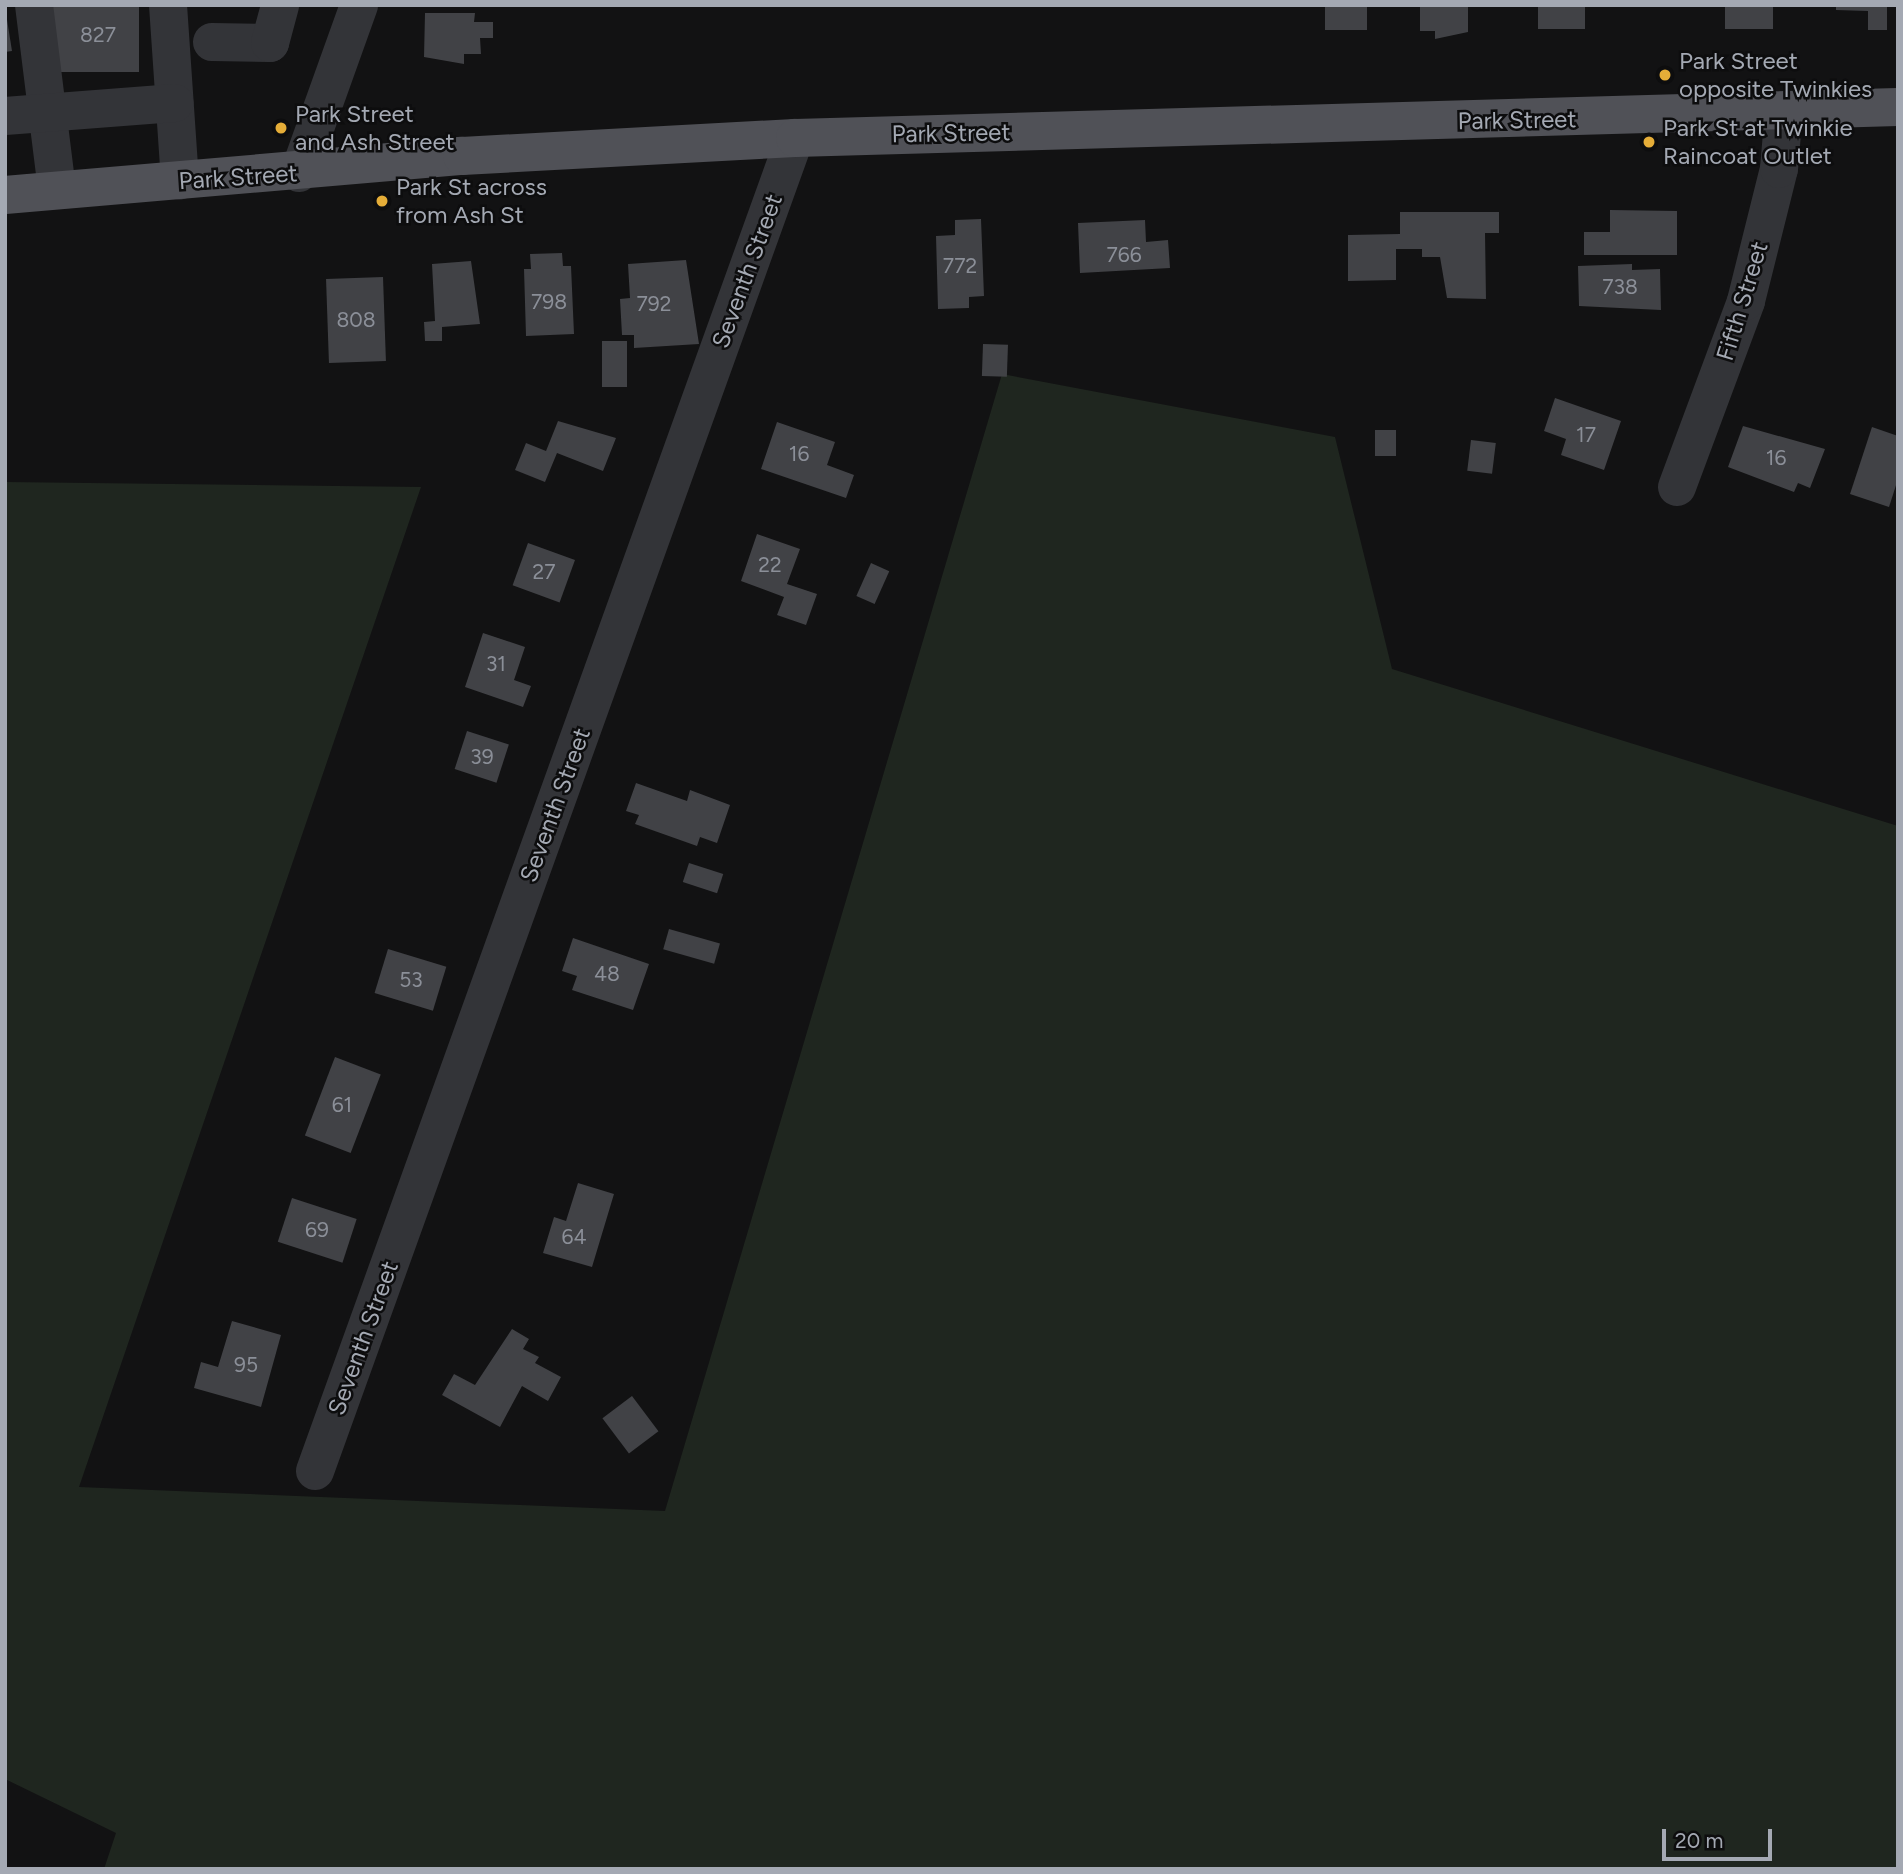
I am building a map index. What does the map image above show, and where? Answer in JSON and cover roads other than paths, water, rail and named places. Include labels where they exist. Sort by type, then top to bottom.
[{"type":"main road","name":"Park Street","points":[[5,195],[57,189],[299,173],[462,156],[795,138],[1898,107]]},
{"type":"street","points":[[34,5],[57,189]]},
{"type":"street","points":[[168,5],[180,181]]},
{"type":"street","points":[[212,42],[270,43],[280,5]]},
{"type":"street","points":[[299,173],[359,5]]},
{"type":"street","points":[[5,116],[175,103]]},
{"type":"street","name":"Fifth Street","points":[[1677,487],[1746,301],[1779,169],[1784,110]]},
{"type":"street","name":"Seventh Street","points":[[315,1471],[795,138]]},
{"type":"place","name":"Park Street opposite Twinkies","points":[[1665,75]]},
{"type":"place","name":"Park Street and Ash Street","points":[[281,128]]},
{"type":"place","name":"Park St at Twinkie Raincoat Outlet","points":[[1649,142]]},
{"type":"place","name":"Park St across from Ash St","points":[[382,201]]}]
